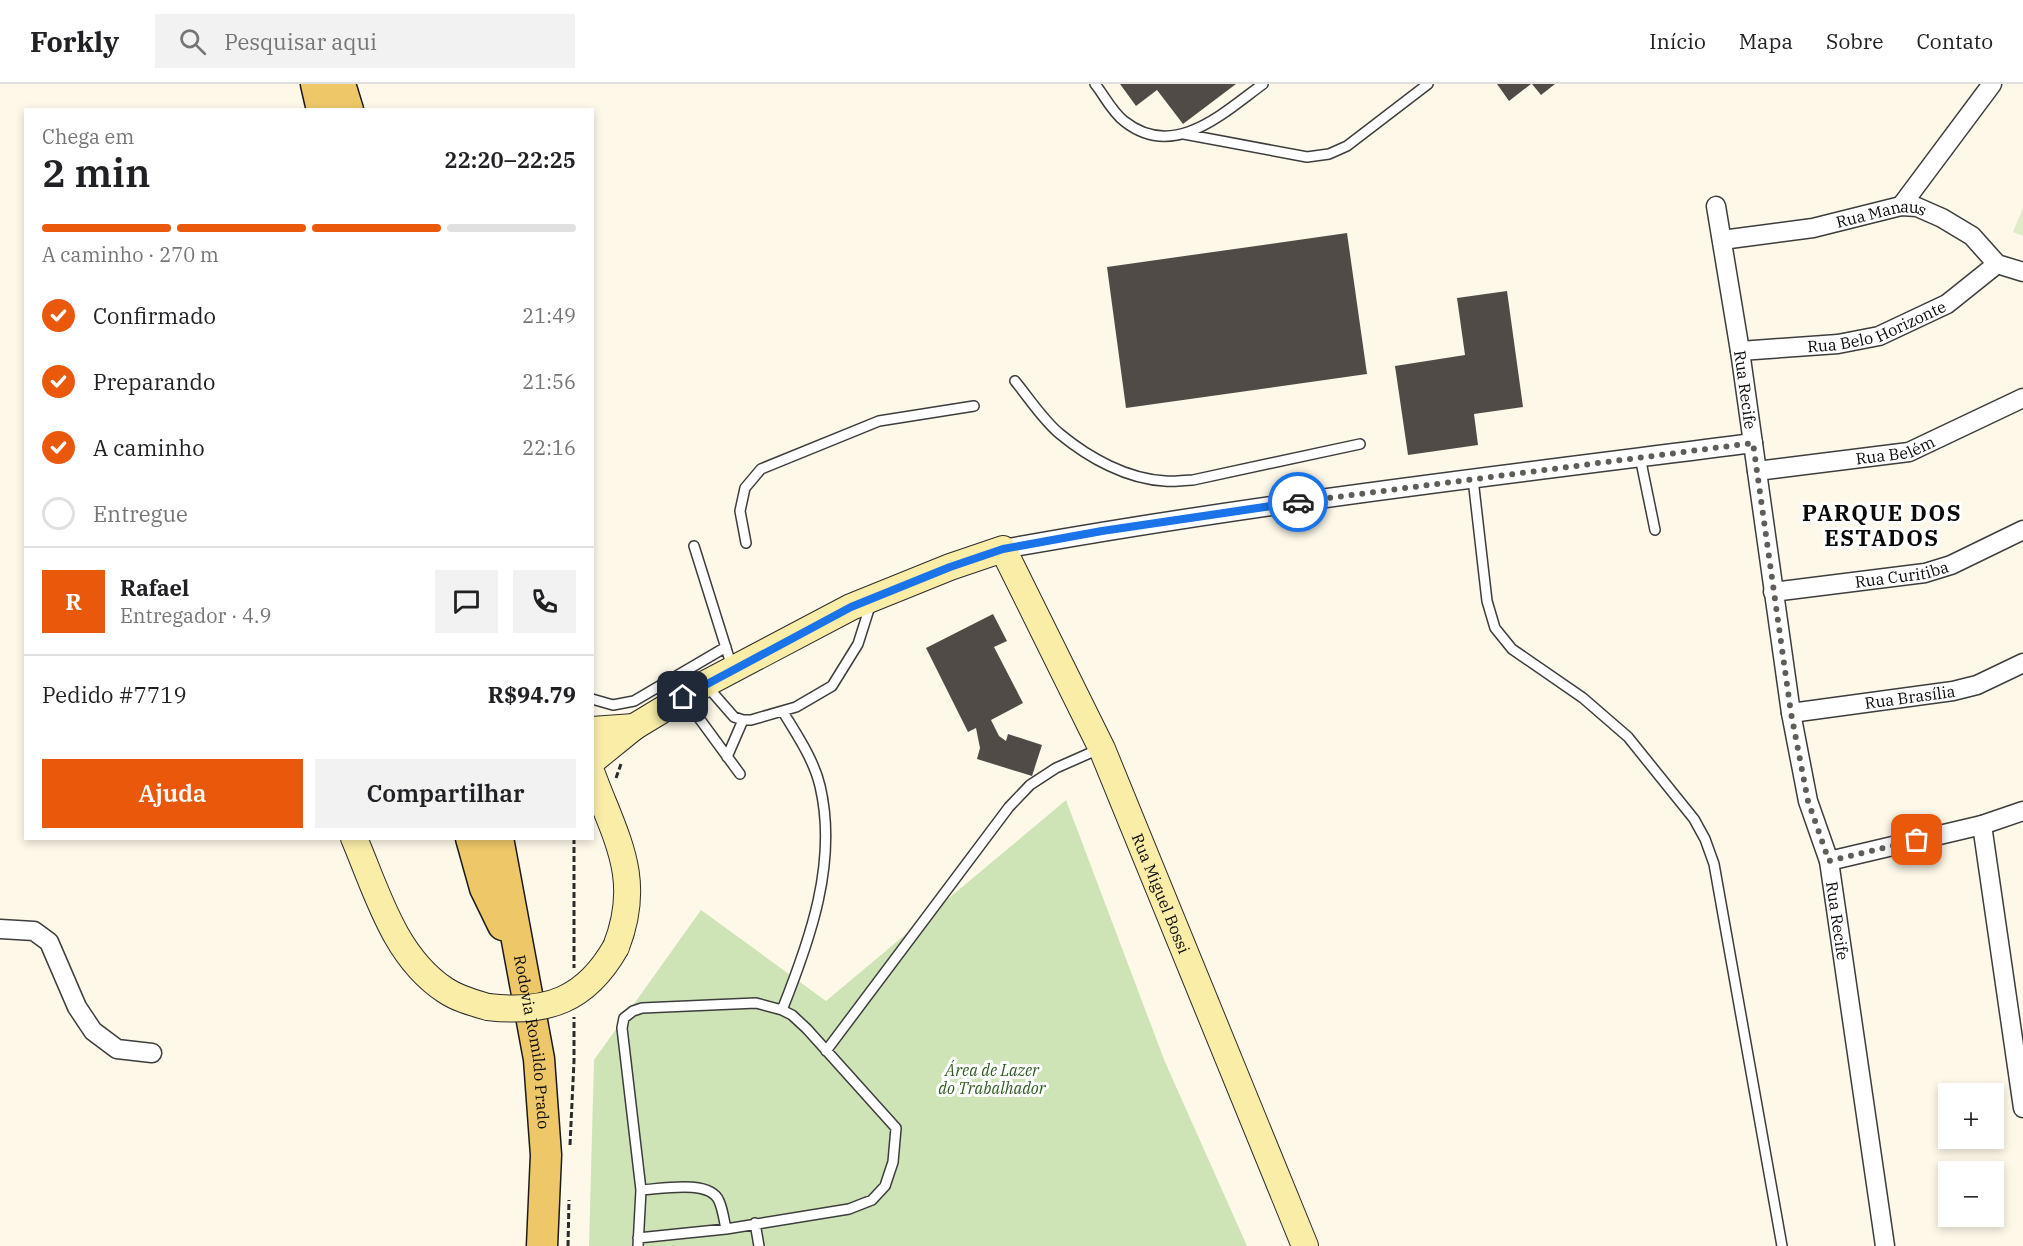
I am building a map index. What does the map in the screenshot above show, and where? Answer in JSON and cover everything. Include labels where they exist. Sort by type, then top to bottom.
[{"type":"main road","points":[[594,759],[634,727],[705,684],[729,658],[950,567],[1003,549]]},
{"type":"main road","name":"Rua Miguel Bossi","points":[[1003,549],[1102,748],[1305,1246]]},
{"type":"main road","points":[[594,730],[634,727]]},
{"type":"main road","points":[[355,840],[395,934],[423,972],[446,990],[465,1000],[488,1007],[513,1010],[553,1004],[590,983],[604,968],[625,925],[628,902],[627,872],[619,844],[594,779]]},
{"type":"main road","points":[[594,819],[619,844]]},
{"type":"main road","points":[[472,840],[485,888],[522,963]]},
{"type":"main road","name":"Rodovia Romildo Prado","points":[[498,840],[540,1059],[546,1155],[542,1246]]},
{"type":"main road","name":"Rodovia Romildo Prado","points":[[511,840],[539,972],[549,1057],[556,1156],[554,1246]]},
{"type":"street","points":[[1901,206],[1992,84]]},
{"type":"street","name":"Rua Recife","points":[[1716,206],[1740,351],[1791,713],[1808,801],[1829,861],[1885,1246]]},
{"type":"street","name":"Rua Manaus","points":[[1722,240],[1813,228],[1901,206],[1917,207],[1942,218],[1972,236],[1997,264]]},
{"type":"street","points":[[1997,264],[2023,272]]},
{"type":"street","name":"Rua Belo Horizonte","points":[[1740,351],[1838,344],[1879,336],[1947,304],[1997,264]]},
{"type":"street","name":"Rua Belém","points":[[1757,471],[1909,452],[2023,398]]},
{"type":"street","points":[[1003,549],[1102,531],[1335,496],[1753,443]]},
{"type":"street","name":"Rua Curitiba","points":[[1773,591],[1925,573],[1950,565],[2023,530]]},
{"type":"street","name":"Rua Brasília","points":[[1791,713],[1953,691],[1977,685],[2023,663]]},
{"type":"street","points":[[1829,861],[1982,825],[2023,811]]},
{"type":"street","points":[[1982,825],[2023,1108]]},
{"type":"street","points":[[0,929],[34,931],[49,942],[77,1007],[93,1031],[117,1049],[152,1053]]},
{"type":"lane","points":[[1095,84],[1123,120],[1142,132],[1164,136],[1184,134],[1207,125],[1263,84]]},
{"type":"lane","points":[[1184,134],[1307,157],[1329,154],[1347,146],[1428,84]]},
{"type":"lane","points":[[1015,381],[1059,433],[1082,450],[1112,467],[1141,478],[1165,481],[1193,480],[1360,444]]},
{"type":"lane","points":[[746,543],[740,511],[745,488],[761,469],[879,421],[974,406]]},
{"type":"lane","points":[[1640,457],[1655,530]]},
{"type":"lane","points":[[1473,478],[1487,601],[1490,616],[1501,638],[1512,649],[1583,698],[1628,737],[1694,819],[1705,838],[1714,864],[1782,1246]]},
{"type":"lane","points":[[594,700],[613,705],[634,701],[729,658],[694,546]]},
{"type":"lane","points":[[705,684],[734,717],[742,720],[751,720],[796,707],[832,686],[858,644],[873,598]]},
{"type":"lane","points":[[683,697],[740,774]]},
{"type":"lane","points":[[782,1010],[797,969],[823,881],[826,829],[820,784],[802,743],[783,712]]},
{"type":"lane","points":[[727,757],[742,720]]},
{"type":"lane","points":[[826,1051],[1009,807],[1030,785],[1056,768],[1102,748]]},
{"type":"lane","points":[[756,1003],[792,1015],[826,1051],[896,1128],[893,1162],[885,1186],[872,1200],[849,1209],[638,1242],[641,1190],[622,1028],[624,1018],[642,1008],[756,1003]]},
{"type":"lane","points":[[641,1190],[696,1187],[710,1191],[719,1200],[726,1229]]},
{"type":"lane","points":[[755,1223],[759,1246]]},
{"type":"path","points":[[574,840],[574,979]]},
{"type":"path","points":[[570,1154],[574,1014]]},
{"type":"path","points":[[567,1246],[568,1200]]},
{"type":"green space","points":[[2023,208],[2023,236],[2013,232]]},
{"type":"green space","name":"Área de Lazer do Trabalhador","points":[[1066,800],[1165,1062],[1247,1246],[589,1246],[594,1060],[701,910],[826,1001]]},
{"type":"building","points":[[1120,84],[1236,84],[1183,124],[1157,90],[1136,106]]},
{"type":"building","points":[[1497,84],[1531,84],[1509,101]]},
{"type":"building","points":[[1532,84],[1555,84],[1541,95]]},
{"type":"building","points":[[1347,233],[1367,374],[1126,408],[1107,267]]},
{"type":"building","points":[[1507,291],[1523,407],[1474,414],[1478,445],[1408,455],[1395,366],[1465,355],[1457,298]]},
{"type":"building","points":[[993,614],[1007,641],[994,647],[1023,703],[991,720],[999,736],[1006,741],[1008,734],[1042,745],[1032,776],[977,759],[980,748],[976,728],[968,732],[926,648]]},
{"type":"way so far","points":[[1298,502],[1753,443],[1791,713],[1808,801],[1821,832],[1829,861],[1917,840]]},
{"type":"district","name":"PARQUE DOS ESTADOS","points":[[1882,524]]},
{"type":"route","points":[[683,697],[851,607],[915,580],[1003,549],[1102,531],[1298,502]]}]
